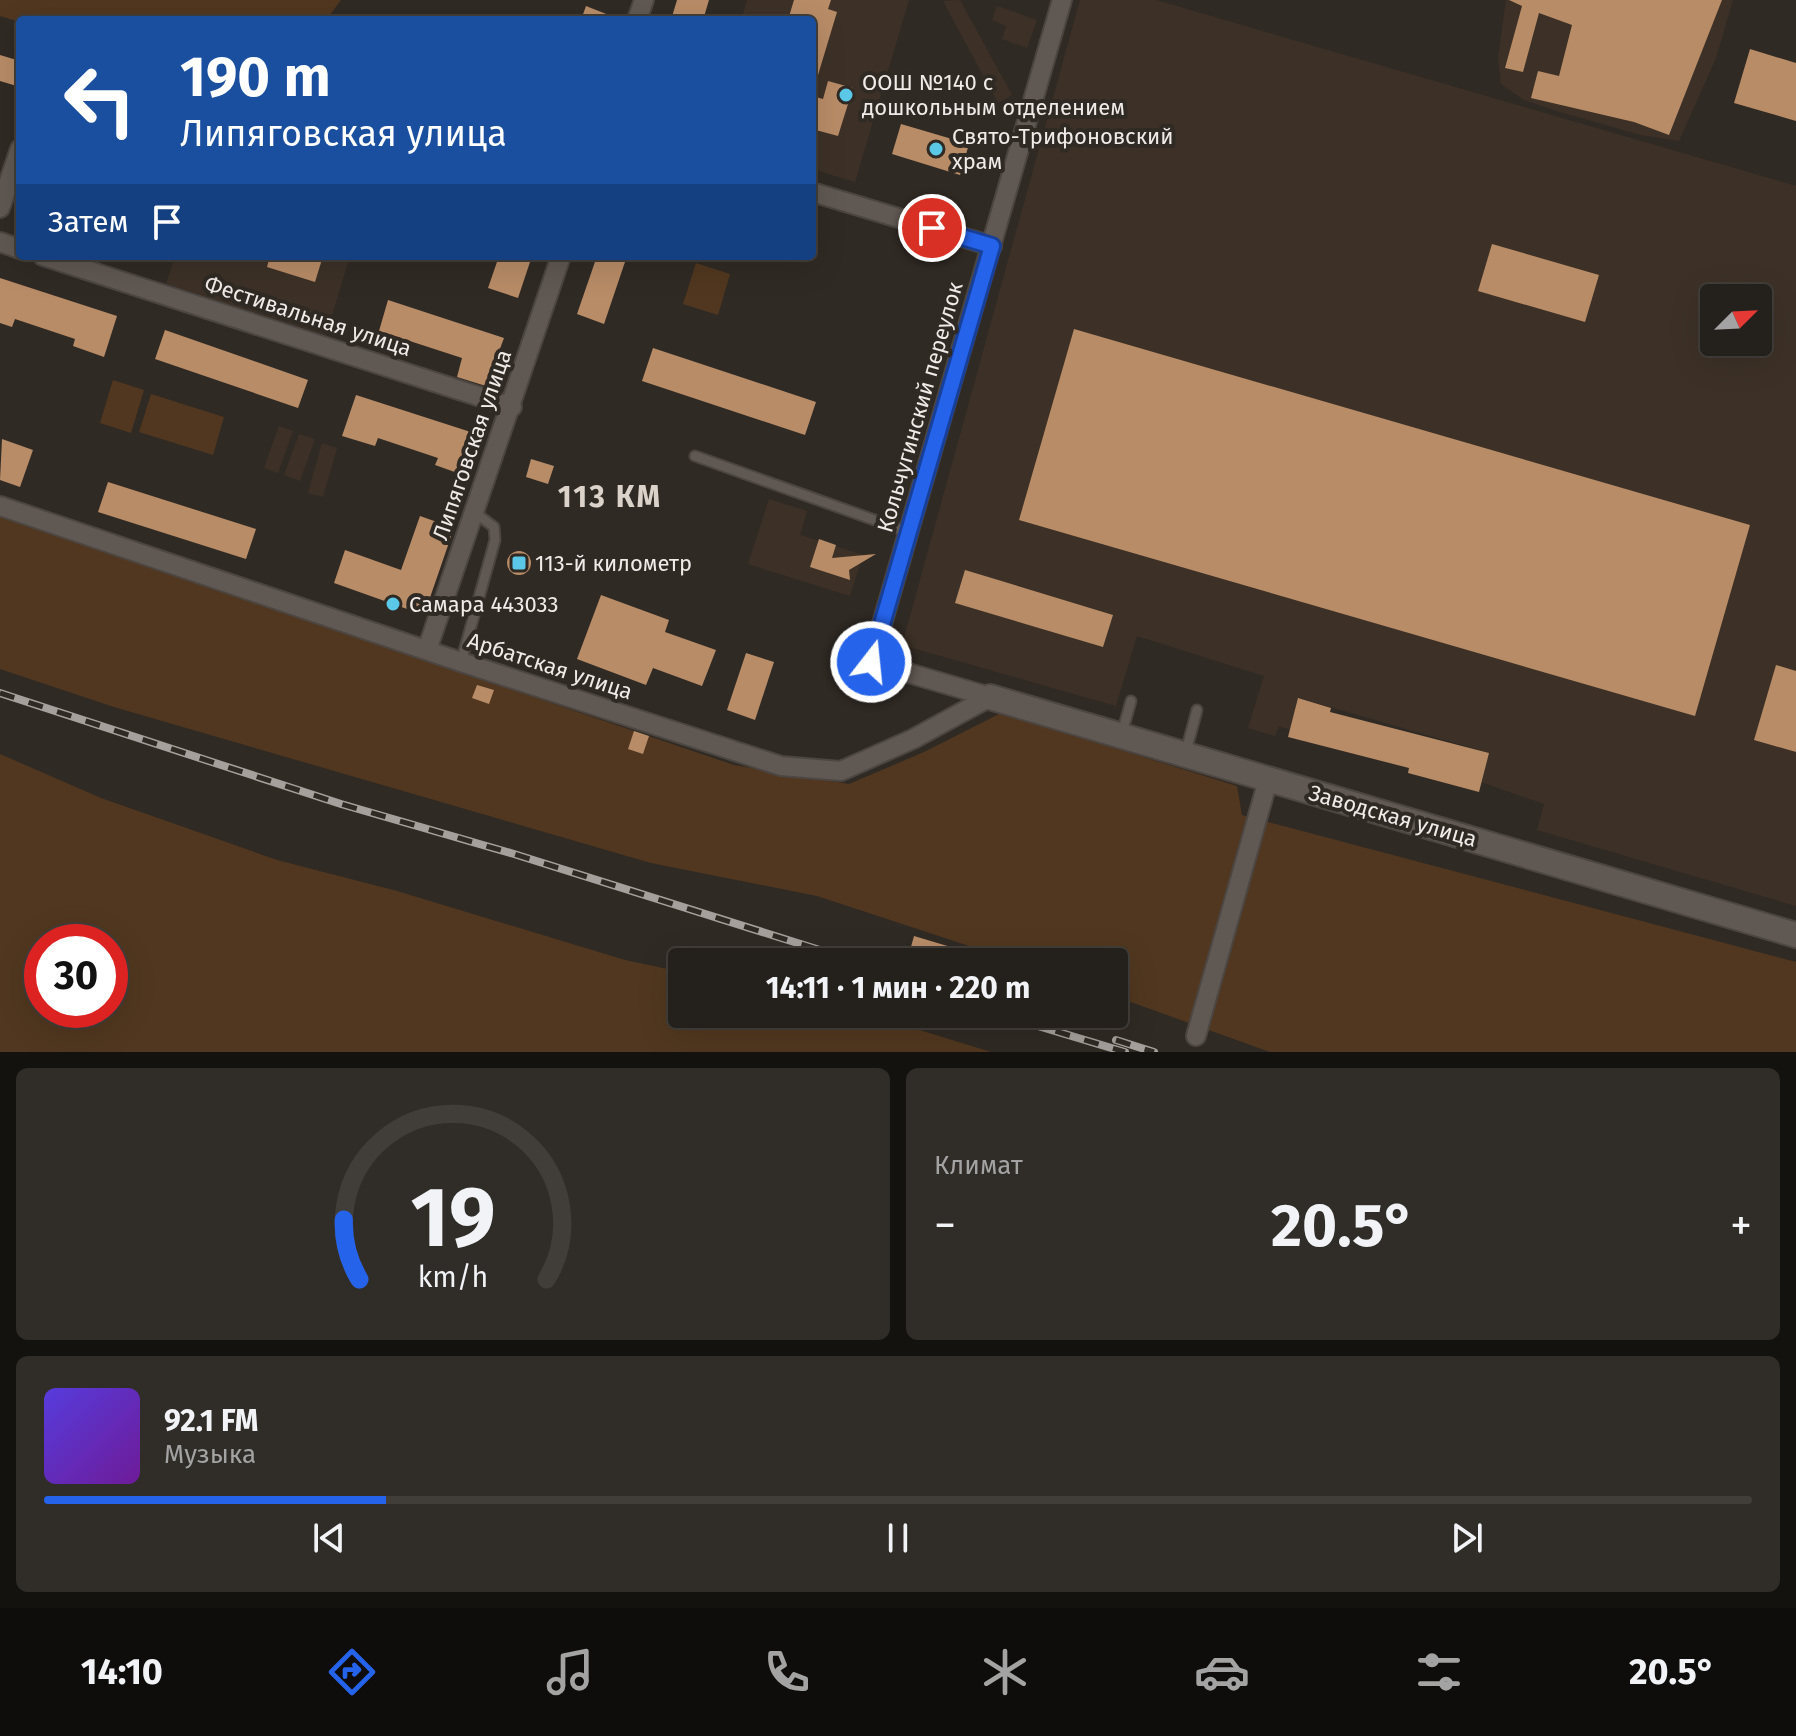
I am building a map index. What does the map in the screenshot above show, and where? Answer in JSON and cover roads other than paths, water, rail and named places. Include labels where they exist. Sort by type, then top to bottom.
[{"type":"street","name":"Кольчугинский переулок","points":[[990,697],[871,662],[1062,0]]},
{"type":"street","points":[[0,208],[16,161]]},
{"type":"street","points":[[816,193],[992,246]]},
{"type":"street","name":"Фестивальная улица","points":[[55,260],[512,407]]},
{"type":"street","name":"Липяговская улица","points":[[427,650],[560,260]]},
{"type":"street","name":"Арбатская улица","points":[[0,506],[461,662],[781,766],[841,771],[913,739],[990,697]]},
{"type":"street","name":"Заводская улица","points":[[990,697],[1796,935]]},
{"type":"street","points":[[1196,1036],[1268,780]]},
{"type":"lane","points":[[695,456],[908,532]]},
{"type":"lane","points":[[461,662],[495,540],[494,527],[474,512]]},
{"type":"lane","points":[[1121,736],[1131,701]]},
{"type":"lane","points":[[1185,755],[1197,710]]},
{"type":"railway","points":[[0,693],[341,804],[514,854],[813,948]]},
{"type":"railway","points":[[1045,1028],[1125,1052]]},
{"type":"railway","points":[[1116,1040],[1154,1052]]},
{"type":"place","name":"ООШ №140 с дошкольным отделением","points":[[846,95]]},
{"type":"place","name":"Свято-Трифоновский храм","points":[[936,149]]},
{"type":"place","name":"113-й километр","points":[[519,563]]},
{"type":"place","name":"Самара 443033","points":[[393,604]]},
{"type":"district","name":"113 КМ","points":[[610,497]]}]
